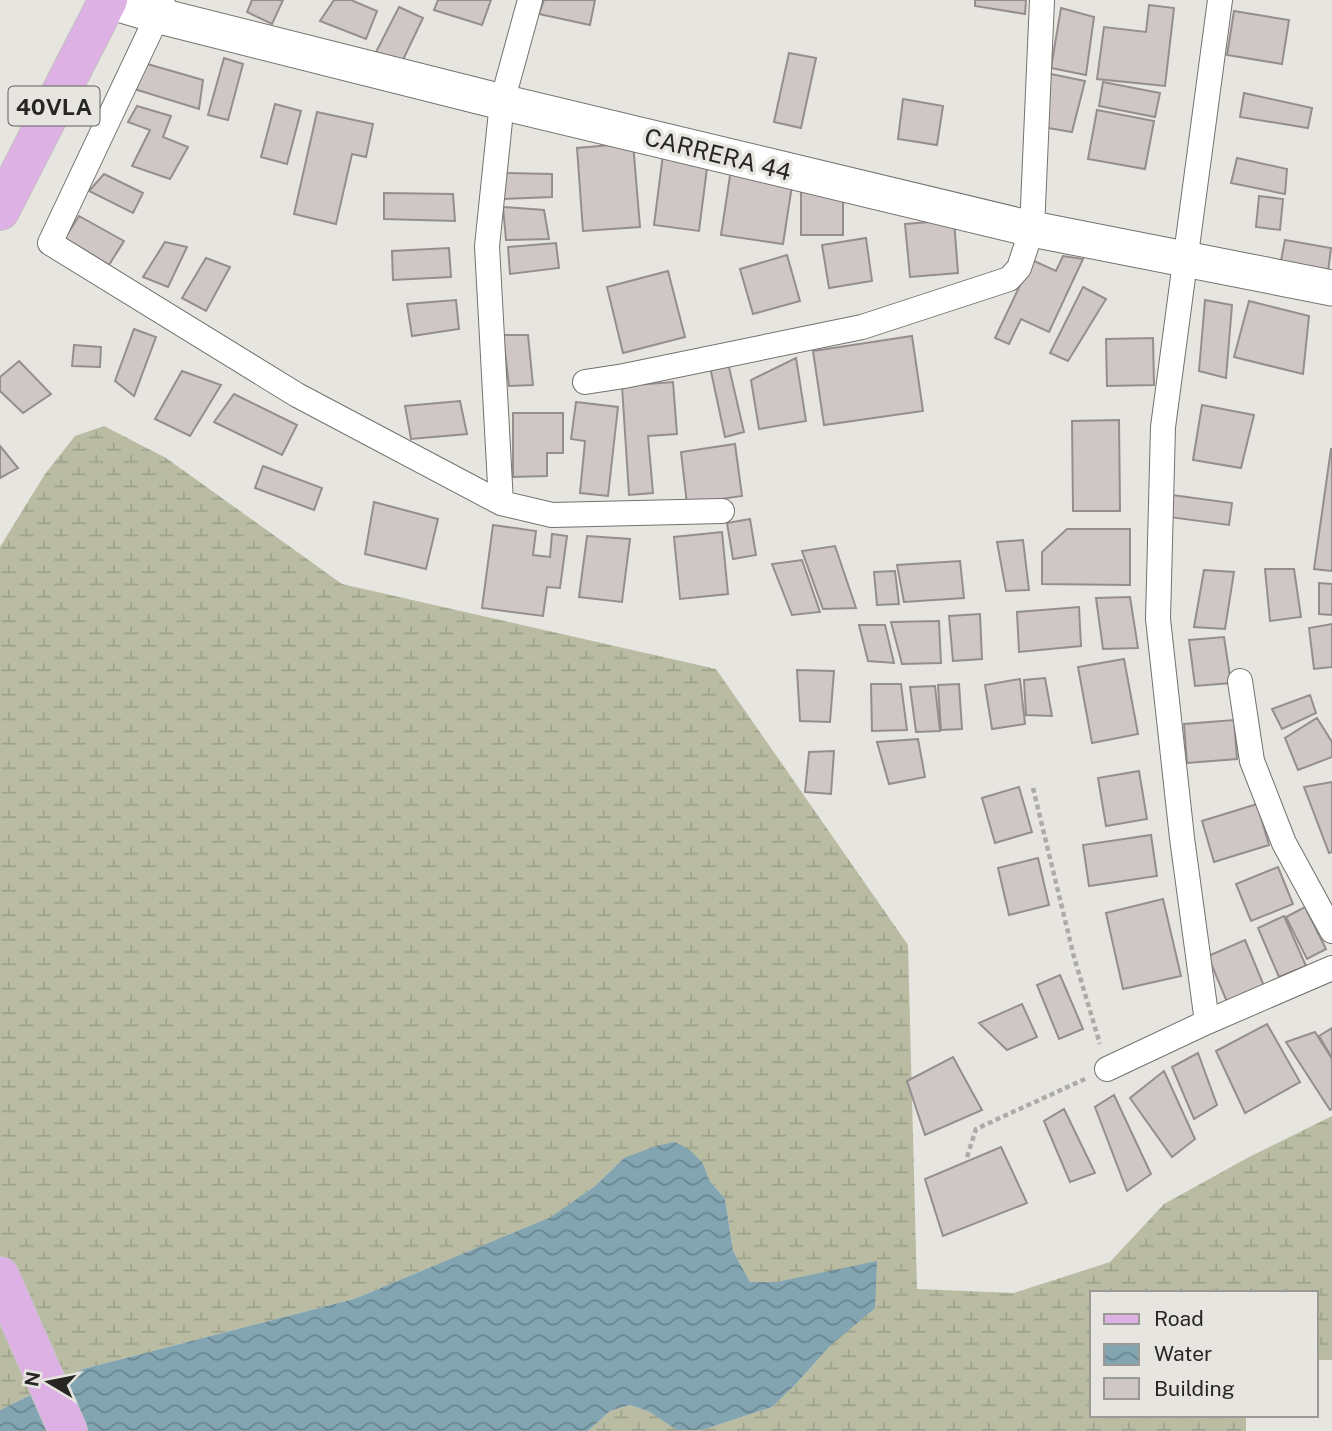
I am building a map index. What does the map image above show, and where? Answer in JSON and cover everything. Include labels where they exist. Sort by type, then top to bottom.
[{"type":"main road","name":"CARRERA 44","points":[[108,0],[160,8],[502,102],[1032,229],[1332,288]]},
{"type":"main road","name":"40VLA","points":[[0,211],[108,0]]},
{"type":"main road","points":[[0,1276],[68,1431]]},
{"type":"street","points":[[501,503],[487,246],[502,102],[530,0]]},
{"type":"street","points":[[584,382],[862,327],[1009,279],[1018,268],[1032,229],[1042,0]]},
{"type":"street","points":[[1207,1022],[1182,838],[1157,619],[1163,427],[1220,0]]},
{"type":"street","points":[[160,8],[50,243],[297,395],[501,503],[552,515],[722,511]]},
{"type":"street","points":[[1240,681],[1252,761],[1284,843],[1332,931]]},
{"type":"street","points":[[1107,1069],[1332,968]]},
{"type":"path","points":[[967,1157],[976,1129],[1107,1069],[1074,957],[1033,788]]},
{"type":"green space","points":[[104,426],[166,458],[342,584],[716,669],[908,945],[917,1289],[1014,1293],[1110,1262],[1164,1204],[1249,1157],[1332,1116],[1332,1360],[1318,1360],[1318,1291],[1090,1291],[1090,1417],[1246,1417],[1246,1431],[588,1431],[610,1411],[630,1405],[648,1411],[678,1430],[702,1430],[772,1407],[830,1346],[777,1282],[750,1282],[733,1251],[725,1199],[709,1180],[703,1163],[624,1158],[595,1186],[552,1217],[354,1299],[83,1369],[0,1410],[0,547],[45,474],[75,436]]},
{"type":"water","points":[[675,1142],[690,1150],[703,1163],[709,1180],[725,1199],[733,1251],[750,1282],[777,1282],[877,1261],[875,1308],[830,1346],[772,1407],[702,1430],[677,1430],[648,1411],[630,1405],[610,1411],[588,1431],[0,1431],[0,1410],[83,1369],[354,1299],[551,1217],[595,1186],[624,1158]]},
{"type":"building","points":[[252,0],[283,0],[272,24],[247,12]]},
{"type":"building","points":[[334,0],[351,0],[377,11],[366,39],[320,21]]},
{"type":"building","points":[[438,0],[491,0],[482,25],[434,10]]},
{"type":"building","points":[[544,0],[595,0],[590,25],[539,14]]},
{"type":"building","points":[[975,0],[1026,0],[1025,14],[975,6]]},
{"type":"building","points":[[1149,5],[1174,8],[1165,86],[1097,79],[1104,27],[1146,32]]},
{"type":"building","points":[[399,7],[423,18],[401,64],[376,52]]},
{"type":"building","points":[[1061,8],[1094,17],[1086,75],[1051,68]]},
{"type":"building","points":[[1234,11],[1289,20],[1282,64],[1227,55]]},
{"type":"building","points":[[789,53],[816,58],[801,128],[774,122]]},
{"type":"building","points":[[224,58],[243,64],[228,120],[208,115]]},
{"type":"building","points":[[137,61],[203,80],[199,109],[131,88]]},
{"type":"building","points":[[1051,74],[1085,81],[1072,132],[1042,127]]},
{"type":"building","points":[[1103,82],[1160,93],[1155,117],[1099,106]]},
{"type":"building","points":[[1244,93],[1312,108],[1308,128],[1240,117]]},
{"type":"building","points":[[903,99],[943,106],[937,145],[898,139]]},
{"type":"building","points":[[275,104],[301,111],[287,164],[261,157]]},
{"type":"building","points":[[137,106],[171,116],[163,137],[188,147],[170,179],[132,166],[150,130],[128,122]]},
{"type":"building","points":[[1097,110],[1154,121],[1145,169],[1088,159]]},
{"type":"building","points":[[317,112],[373,124],[366,157],[352,154],[336,224],[294,214]]},
{"type":"building","points":[[633,143],[640,227],[583,231],[577,148]]},
{"type":"building","points":[[663,154],[708,160],[699,231],[654,225]]},
{"type":"building","points":[[1237,158],[1287,169],[1285,194],[1231,183]]},
{"type":"building","points":[[731,169],[793,179],[783,244],[721,235]]},
{"type":"building","points":[[503,173],[552,174],[552,197],[504,199]]},
{"type":"building","points":[[104,174],[143,193],[133,213],[89,191]]},
{"type":"building","points":[[801,192],[843,192],[843,235],[801,235]]},
{"type":"building","points":[[384,193],[453,194],[455,221],[384,219]]},
{"type":"building","points":[[1259,196],[1283,199],[1280,230],[1256,227]]},
{"type":"building","points":[[503,207],[544,210],[549,239],[506,240]]},
{"type":"building","points":[[79,216],[124,241],[109,265],[65,238]]},
{"type":"building","points":[[954,220],[958,273],[910,277],[905,224]]},
{"type":"building","points":[[866,238],[872,281],[829,288],[822,245]]},
{"type":"building","points":[[1285,240],[1331,248],[1327,280],[1279,271]]},
{"type":"building","points":[[165,242],[187,247],[168,287],[143,277]]},
{"type":"building","points":[[556,243],[559,268],[510,274],[508,247]]},
{"type":"building","points":[[449,248],[451,277],[393,280],[392,251]]},
{"type":"building","points":[[787,255],[800,301],[753,314],[740,269]]},
{"type":"building","points":[[1063,256],[1083,259],[1049,332],[1021,319],[1009,344],[995,338],[1032,260],[1056,271]]},
{"type":"building","points":[[206,258],[230,267],[206,311],[182,298]]},
{"type":"building","points":[[668,271],[685,337],[623,353],[607,287]]},
{"type":"building","points":[[1083,287],[1106,299],[1068,361],[1050,353]]},
{"type":"building","points":[[456,300],[459,329],[412,336],[407,304]]},
{"type":"building","points":[[1205,300],[1232,305],[1226,378],[1199,371]]},
{"type":"building","points":[[1249,301],[1309,316],[1303,374],[1234,357]]},
{"type":"building","points":[[134,329],[156,337],[134,396],[115,381]]},
{"type":"building","points":[[503,335],[528,335],[533,385],[509,386]]},
{"type":"building","points":[[912,336],[923,411],[824,425],[813,351]]},
{"type":"building","points":[[1153,338],[1154,385],[1107,386],[1106,339]]},
{"type":"building","points":[[74,345],[101,347],[100,367],[72,366]]},
{"type":"building","points":[[796,358],[806,421],[759,429],[751,380]]},
{"type":"building","points":[[19,361],[51,394],[23,413],[0,391],[0,377]]},
{"type":"building","points":[[728,363],[744,432],[725,437],[710,367]]},
{"type":"building","points":[[182,371],[221,385],[190,436],[155,419]]},
{"type":"building","points":[[673,382],[677,434],[648,436],[653,493],[629,495],[622,386]]},
{"type":"building","points":[[234,394],[297,425],[282,455],[214,422]]},
{"type":"building","points":[[460,401],[467,434],[411,439],[405,406]]},
{"type":"building","points":[[576,402],[618,407],[608,496],[580,493],[585,441],[571,439]]},
{"type":"building","points":[[1202,405],[1254,415],[1241,468],[1193,460]]},
{"type":"building","points":[[513,413],[563,413],[563,453],[547,453],[547,476],[513,477]]},
{"type":"building","points":[[1119,420],[1120,511],[1073,511],[1072,421]]},
{"type":"building","points":[[735,444],[742,496],[687,504],[681,452]]},
{"type":"building","points":[[0,446],[18,468],[0,478]]},
{"type":"building","points":[[1332,449],[1332,571],[1314,569]]},
{"type":"building","points":[[263,466],[322,488],[314,510],[255,488]]},
{"type":"building","points":[[1172,495],[1232,503],[1229,525],[1169,517]]},
{"type":"building","points":[[374,502],[438,519],[426,569],[365,554]]},
{"type":"building","points":[[750,519],[756,555],[733,559],[727,523]]},
{"type":"building","points":[[493,525],[536,531],[533,555],[550,557],[552,534],[567,536],[560,588],[547,587],[543,616],[482,608]]},
{"type":"building","points":[[1067,529],[1130,529],[1130,585],[1042,584],[1042,552]]},
{"type":"building","points":[[722,532],[728,594],[680,599],[674,537]]},
{"type":"building","points":[[587,536],[630,539],[622,602],[579,597]]},
{"type":"building","points":[[1023,540],[1029,590],[1006,591],[997,542]]},
{"type":"building","points":[[835,546],[856,608],[823,609],[802,551]]},
{"type":"building","points":[[802,560],[820,612],[792,615],[772,564]]},
{"type":"building","points":[[960,561],[964,598],[904,602],[897,565]]},
{"type":"building","points":[[1265,569],[1294,569],[1301,617],[1270,621]]},
{"type":"building","points":[[1204,570],[1234,572],[1225,629],[1194,627]]},
{"type":"building","points":[[895,571],[899,604],[877,605],[874,572]]},
{"type":"building","points":[[1319,583],[1332,584],[1332,615],[1319,614]]},
{"type":"building","points":[[1130,597],[1138,648],[1103,649],[1096,598]]},
{"type":"building","points":[[1079,607],[1081,646],[1019,652],[1017,612]]},
{"type":"building","points":[[980,614],[982,659],[953,661],[949,616]]},
{"type":"building","points":[[939,621],[941,663],[902,664],[891,622]]},
{"type":"building","points":[[1332,624],[1332,667],[1314,669],[1309,628]]},
{"type":"building","points":[[859,625],[885,625],[894,663],[868,661]]},
{"type":"building","points":[[1224,637],[1231,683],[1195,686],[1189,640]]},
{"type":"building","points":[[1124,659],[1138,734],[1092,743],[1078,667]]},
{"type":"building","points":[[797,670],[834,671],[830,722],[800,721]]},
{"type":"building","points":[[1045,678],[1052,716],[1026,715],[1024,680]]},
{"type":"building","points":[[1020,679],[1025,724],[992,729],[985,685]]},
{"type":"building","points":[[871,684],[901,684],[907,730],[872,731]]},
{"type":"building","points":[[959,684],[962,729],[941,730],[938,685]]},
{"type":"building","points":[[935,686],[940,731],[916,732],[910,687]]},
{"type":"building","points":[[1310,695],[1316,713],[1282,729],[1272,709]]},
{"type":"building","points":[[1317,718],[1332,742],[1332,757],[1298,770],[1285,738]]},
{"type":"building","points":[[1234,720],[1237,759],[1187,763],[1184,724]]},
{"type":"building","points":[[918,739],[925,777],[889,784],[877,742]]},
{"type":"building","points":[[834,751],[831,794],[805,792],[809,752]]},
{"type":"building","points":[[1139,771],[1147,819],[1106,826],[1098,778]]},
{"type":"building","points":[[1332,782],[1332,852],[1329,853],[1304,787]]},
{"type":"building","points":[[1019,787],[1032,832],[995,843],[982,798]]},
{"type":"building","points":[[1257,804],[1269,845],[1214,862],[1202,821]]},
{"type":"building","points":[[1151,835],[1157,876],[1089,886],[1083,845]]},
{"type":"building","points":[[1038,858],[1049,905],[1009,915],[998,868]]},
{"type":"building","points":[[1278,867],[1293,904],[1251,921],[1236,884]]},
{"type":"building","points":[[1163,899],[1181,976],[1123,989],[1106,913]]},
{"type":"building","points":[[1305,907],[1326,949],[1307,959],[1286,917]]},
{"type":"building","points":[[1284,916],[1306,966],[1279,977],[1258,928]]},
{"type":"building","points":[[1245,940],[1264,986],[1227,1002],[1208,956]]},
{"type":"building","points":[[1060,975],[1083,1029],[1059,1039],[1037,985]]},
{"type":"building","points":[[1022,1004],[1037,1037],[1007,1050],[979,1023]]},
{"type":"building","points":[[1267,1024],[1300,1082],[1245,1113],[1216,1051]]},
{"type":"building","points":[[1332,1028],[1332,1058],[1319,1036]]},
{"type":"building","points":[[1315,1032],[1332,1059],[1330,1110],[1286,1042]]},
{"type":"building","points":[[1198,1053],[1217,1105],[1194,1119],[1172,1067]]},
{"type":"building","points":[[953,1057],[982,1110],[925,1135],[907,1081]]},
{"type":"building","points":[[1164,1071],[1195,1139],[1172,1157],[1130,1098]]},
{"type":"building","points":[[1114,1095],[1151,1174],[1127,1191],[1095,1107]]},
{"type":"building","points":[[1064,1109],[1095,1173],[1070,1182],[1044,1121]]},
{"type":"building","points":[[1001,1147],[1027,1203],[943,1236],[925,1179]]}]
